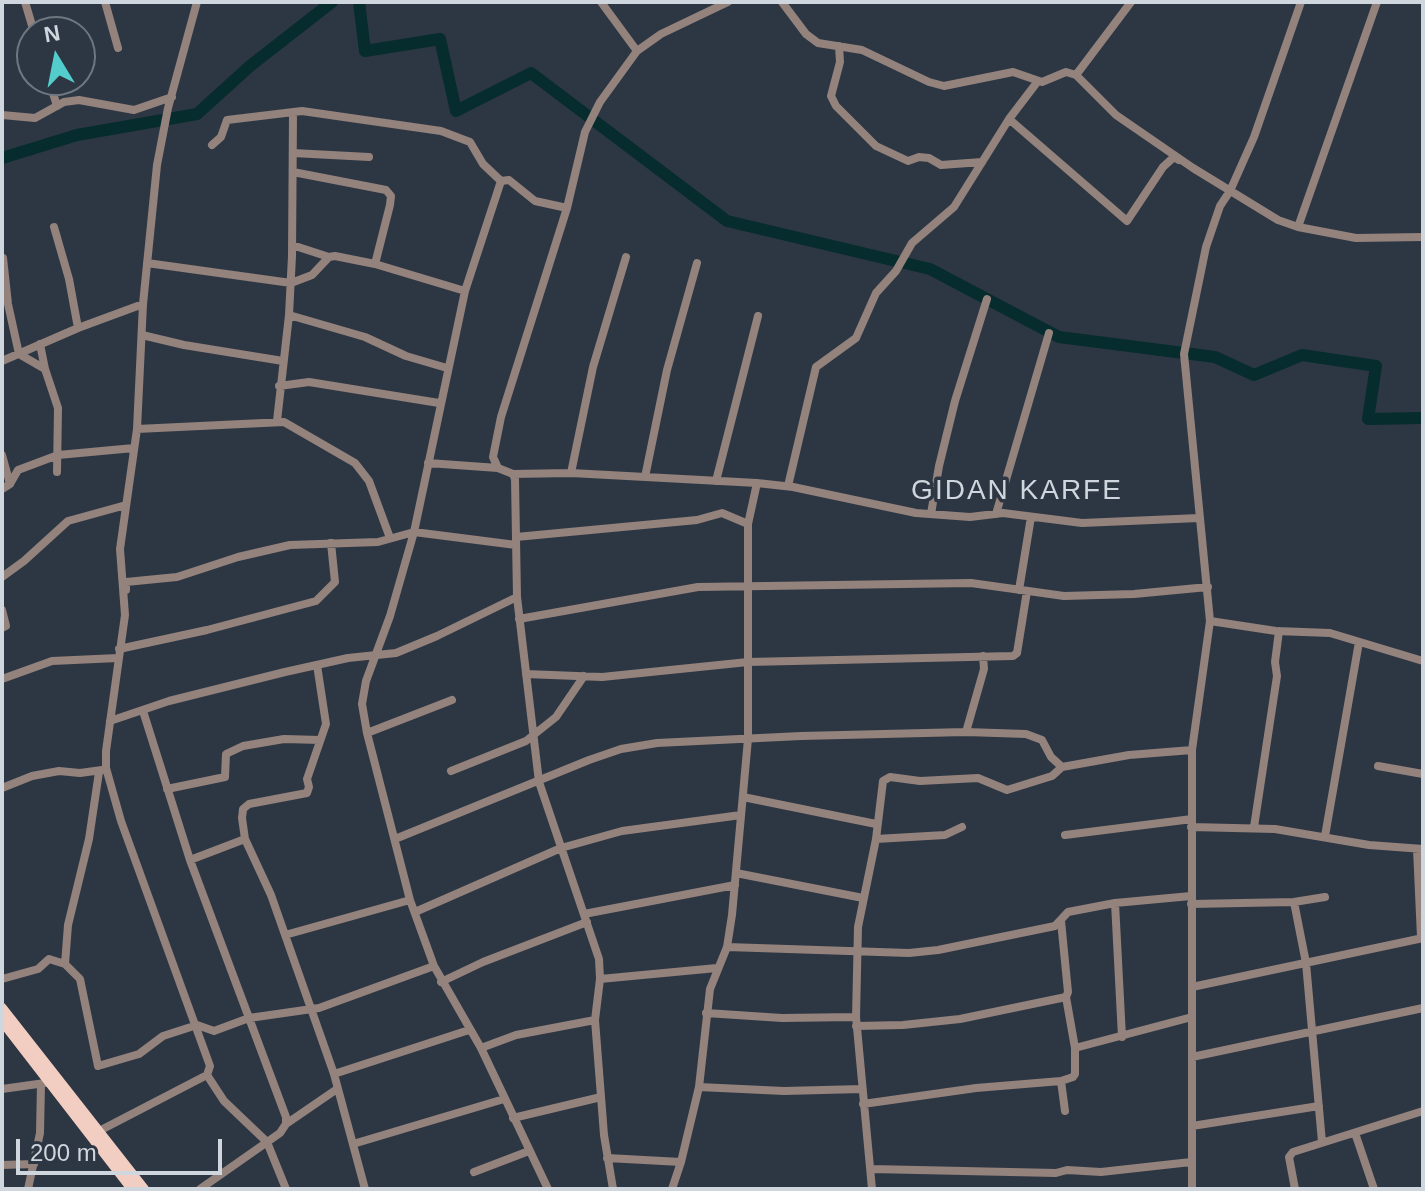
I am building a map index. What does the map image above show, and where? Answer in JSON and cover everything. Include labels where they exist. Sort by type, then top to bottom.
[{"type":"main road","points":[[2,1011],[45,1083],[132,1189]]},
{"type":"main road","points":[[2,1011],[144,1189]]},
{"type":"street","points":[[105,2],[118,48]]},
{"type":"street","points":[[125,615],[119,557],[137,429],[143,304],[157,165],[197,2]]},
{"type":"street","points":[[601,2],[637,51]]},
{"type":"street","points":[[498,468],[493,457],[501,417],[567,208],[585,132],[600,102],[637,51],[661,34],[728,2]]},
{"type":"street","points":[[782,2],[806,34],[818,43],[862,50],[944,86],[1013,72],[1038,81],[1050,81],[1066,72],[1076,75],[1116,115],[1193,168]]},
{"type":"street","points":[[1076,75],[1131,2]]},
{"type":"street","points":[[1192,1189],[1192,750],[1210,621],[1184,354],[1206,247],[1220,206],[1254,137],[1301,2]]},
{"type":"street","points":[[1298,227],[1377,2]]},
{"type":"street","points":[[839,46],[840,62],[831,96],[836,106],[876,146],[908,161],[919,157],[929,158],[941,165],[982,162]]},
{"type":"street","points":[[788,486],[816,367],[856,338],[876,293],[896,271],[912,243],[952,209],[1009,119],[1038,81]]},
{"type":"street","points":[[54,96],[57,106]]},
{"type":"street","points":[[2,115],[35,118],[57,106],[79,100],[134,110],[172,97]]},
{"type":"street","points":[[212,145],[221,137],[227,120],[302,111],[441,131],[470,142],[483,164],[501,181]]},
{"type":"street","points":[[277,421],[291,283],[293,114]]},
{"type":"street","points":[[1009,119],[1127,221],[1163,167],[1174,157],[1278,220],[1298,227],[1356,238],[1423,237]]},
{"type":"street","points":[[293,153],[369,157]]},
{"type":"street","points":[[293,172],[386,190],[391,196],[390,205],[375,264]]},
{"type":"street","points":[[501,181],[509,180],[535,201],[567,208]]},
{"type":"street","points":[[501,181],[465,291],[414,532],[390,616],[373,656],[362,704],[410,900],[434,966],[481,1048],[548,1189]]},
{"type":"street","points":[[54,227],[69,279],[78,328]]},
{"type":"street","points":[[292,245],[329,257],[375,264],[465,291]]},
{"type":"street","points":[[147,263],[291,283],[312,275],[329,257]]},
{"type":"street","points":[[571,473],[593,367],[626,257]]},
{"type":"street","points":[[3,258],[8,304],[19,354],[45,369]]},
{"type":"street","points":[[645,477],[667,370],[697,263]]},
{"type":"street","points":[[931,514],[955,401],[987,299]]},
{"type":"street","points":[[2,361],[143,304]]},
{"type":"street","points":[[289,315],[365,337],[406,356],[447,368]]},
{"type":"street","points":[[716,481],[758,316]]},
{"type":"street","points":[[996,514],[1049,333]]},
{"type":"street","points":[[142,335],[283,361]]},
{"type":"street","points":[[40,344],[58,408],[57,472]]},
{"type":"street","points":[[279,386],[309,382],[439,403]]},
{"type":"street","points":[[137,429],[187,429],[277,421],[311,436],[355,463],[369,481],[390,538]]},
{"type":"street","points":[[6,486],[18,470],[58,455],[134,448]]},
{"type":"street","points":[[2,455],[6,486]]},
{"type":"street","points":[[428,463],[498,468],[513,474],[571,473],[788,486],[931,514],[970,517],[996,514],[1082,523],[1199,518]]},
{"type":"street","points":[[513,474],[517,597],[532,735],[539,782],[597,951],[600,979],[595,1020],[607,1158],[613,1189]]},
{"type":"street","points":[[672,1189],[699,1087],[706,1013],[717,968],[727,947],[735,885],[748,739],[748,524],[757,483]]},
{"type":"street","points":[[2,577],[38,550],[68,521],[126,505]]},
{"type":"street","points":[[65,964],[68,925],[103,770],[125,615],[126,582],[177,577],[238,557],[290,545],[378,542],[414,532],[516,541],[697,520],[722,513],[748,524]]},
{"type":"street","points":[[526,674],[602,677],[748,662],[1006,657],[1017,653],[1031,517]]},
{"type":"street","points":[[2,679],[52,661],[118,653],[316,601],[335,582],[331,543]]},
{"type":"street","points":[[519,619],[698,587],[971,583],[1064,596],[1104,596],[1208,587]]},
{"type":"street","points":[[110,721],[169,701],[317,665],[396,653],[517,597]]},
{"type":"street","points":[[2,610],[6,626],[2,628]]},
{"type":"street","points":[[1210,621],[1279,631],[1330,633],[1423,661]]},
{"type":"street","points":[[1254,827],[1277,676],[1275,662],[1279,631]]},
{"type":"street","points":[[1325,836],[1359,642]]},
{"type":"street","points":[[966,732],[984,669],[983,656]]},
{"type":"street","points":[[317,665],[326,724],[307,779],[307,793],[249,804],[243,809],[245,839],[271,895],[334,1074],[365,1189]]},
{"type":"street","points":[[451,771],[517,745],[532,735],[556,717],[584,676]]},
{"type":"street","points":[[367,733],[452,700]]},
{"type":"street","points":[[143,711],[190,860],[286,1124]]},
{"type":"street","points":[[395,839],[589,760],[621,749],[657,743],[966,732],[1036,735],[1056,764],[1062,767]]},
{"type":"street","points":[[167,789],[225,777],[226,754],[243,746],[284,739],[320,740]]},
{"type":"street","points":[[872,1189],[856,1022],[857,952],[863,898],[885,778],[920,781],[978,778],[1007,790],[1052,776],[1062,767],[1129,755],[1192,750]]},
{"type":"street","points":[[1378,766],[1423,774]]},
{"type":"street","points":[[2,788],[32,776],[59,771],[103,770]]},
{"type":"street","points":[[103,770],[210,1061],[207,1075],[224,1101],[267,1142],[286,1189]]},
{"type":"street","points":[[743,797],[876,824]]},
{"type":"street","points":[[415,912],[561,848],[622,831],[741,815]]},
{"type":"street","points":[[1065,835],[1192,823],[1254,827],[1369,845],[1420,849],[1422,938],[1192,987]]},
{"type":"street","points":[[876,839],[945,835],[962,827]]},
{"type":"street","points":[[190,860],[245,839]]},
{"type":"street","points":[[736,873],[863,898]]},
{"type":"street","points":[[441,982],[586,918],[735,885]]},
{"type":"street","points":[[727,947],[909,953],[1055,926],[1068,912],[1115,903],[1191,900],[1294,902],[1325,897]]},
{"type":"street","points":[[285,935],[410,900]]},
{"type":"street","points":[[1294,902],[1306,963],[1322,1142]]},
{"type":"street","points":[[1115,903],[1122,1037]]},
{"type":"street","points":[[863,1104],[976,1088],[1061,1081],[1075,1074],[1061,921]]},
{"type":"street","points":[[2,979],[38,969],[49,959],[65,964],[80,979],[98,1066],[139,1054],[163,1036],[197,1025],[214,1031],[249,1018],[319,1008],[434,966]]},
{"type":"street","points":[[600,979],[717,968]]},
{"type":"street","points":[[706,1013],[903,1025],[960,1019],[1066,997]]},
{"type":"street","points":[[1192,1057],[1423,1008]]},
{"type":"street","points":[[1075,1048],[1192,1017]]},
{"type":"street","points":[[481,1048],[516,1035],[595,1020]]},
{"type":"street","points":[[334,1074],[469,1030]]},
{"type":"street","points":[[99,1131],[207,1075]]},
{"type":"street","points":[[1061,1081],[1065,1111]]},
{"type":"street","points":[[2,1089],[45,1083],[40,1133],[28,1189]]},
{"type":"street","points":[[699,1087],[784,1091],[862,1089]]},
{"type":"street","points":[[200,1189],[337,1089]]},
{"type":"street","points":[[513,1118],[601,1097]]},
{"type":"street","points":[[353,1144],[504,1099]]},
{"type":"street","points":[[1192,1126],[1319,1106]]},
{"type":"street","points":[[1295,1189],[1289,1157],[1293,1152],[1423,1111]]},
{"type":"street","points":[[1355,1133],[1374,1189]]},
{"type":"street","points":[[474,1172],[529,1151]]},
{"type":"street","points":[[607,1158],[681,1162]]},
{"type":"street","points":[[871,1169],[1056,1173],[1067,1170],[1101,1172],[1191,1162]]},
{"type":"street","points":[[2,1165],[34,1164]]},
{"type":"waterway","points":[[2,158],[77,135],[197,114],[250,66],[332,2]]},
{"type":"waterway","points":[[359,2],[365,51],[440,39],[456,111],[531,73],[727,221],[930,269],[1059,337],[1215,357],[1254,375],[1302,355],[1376,366],[1368,419],[1423,418]]},
{"type":"district","name":"GIDAN KARFE","points":[[1017,491]]}]
